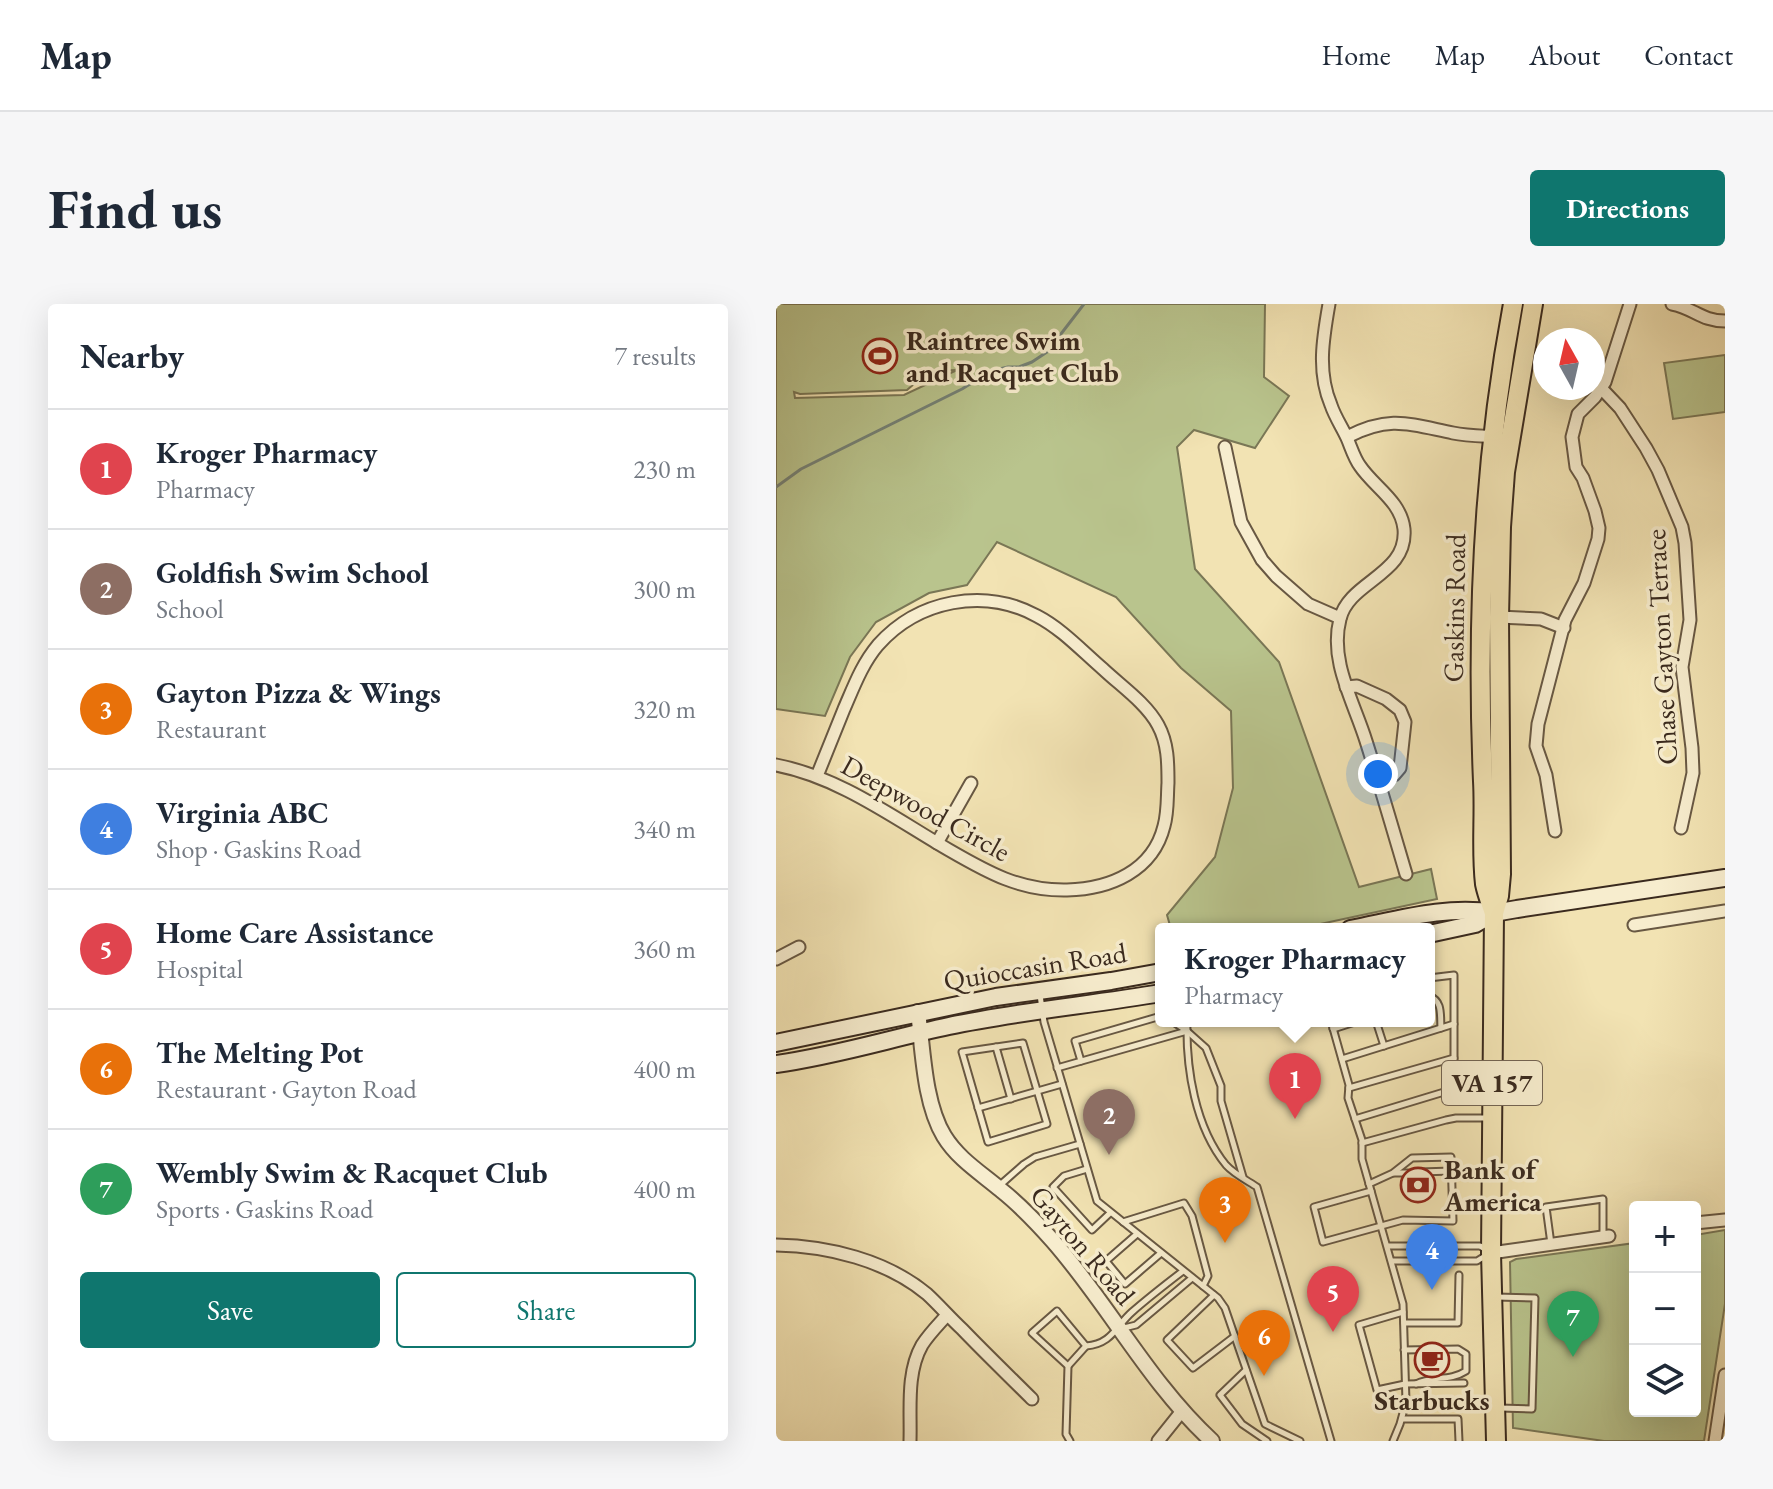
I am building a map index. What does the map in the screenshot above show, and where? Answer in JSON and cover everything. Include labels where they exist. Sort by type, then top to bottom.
[{"type":"main road","name":"Gaskins Road","points":[[1496,1441],[1491,1253],[1492,1118],[1494,913],[1501,874],[1499,617],[1505,472],[1499,382],[1513,304]]},
{"type":"main road","name":"Gaskins Road","points":[[1494,913],[1485,885],[1480,654],[1484,514],[1533,304]]},
{"type":"main road","points":[[1382,923],[1451,910],[1494,913],[1725,878]]},
{"type":"main road","points":[[1435,933],[1475,924],[1494,913]]},
{"type":"main road","name":"Quioccasin Road","points":[[918,1012],[1155,973]]},
{"type":"main road","name":"Quioccasin Road","points":[[921,1032],[1155,994]]},
{"type":"main road","points":[[776,1043],[918,1012]]},
{"type":"main road","points":[[776,1064],[921,1032]]},
{"type":"street","points":[[1329,304],[1321,363],[1330,405],[1359,465],[1395,504],[1402,517],[1402,549],[1391,565],[1347,604],[1337,631],[1339,662],[1346,687],[1365,736],[1406,874]]},
{"type":"street","points":[[1605,382],[1630,304]]},
{"type":"street","points":[[1672,304],[1684,306],[1705,319],[1725,321]]},
{"type":"street","name":"Chase Gayton Terrace","points":[[1605,392],[1620,408],[1658,470],[1682,527],[1685,543],[1690,620],[1682,667],[1693,773],[1681,828]]},
{"type":"street","points":[[1555,831],[1546,775],[1536,746],[1538,724],[1565,620],[1584,583],[1598,539],[1599,528],[1583,478],[1576,467],[1572,437],[1578,414],[1590,400]]},
{"type":"street","points":[[1347,437],[1361,430],[1396,422],[1456,434],[1501,438]]},
{"type":"street","points":[[1225,447],[1241,522],[1262,560],[1308,604],[1340,618]]},
{"type":"street","name":"Deepwood Circle","points":[[776,765],[817,776],[991,874],[1042,889],[1095,887],[1130,874],[1154,850],[1167,814],[1167,755],[1160,728],[1139,702],[1040,617],[1002,603],[975,600],[949,603],[921,612],[898,626],[876,647],[861,670],[817,776]]},
{"type":"street","points":[[1499,617],[1541,619],[1564,628]]},
{"type":"street","points":[[1346,687],[1357,686],[1386,699],[1400,710],[1405,722],[1400,768],[1394,775],[1378,782]]},
{"type":"street","points":[[937,843],[971,783]]},
{"type":"street","points":[[1634,925],[1725,911]]},
{"type":"street","points":[[776,959],[799,947]]},
{"type":"street","name":"Gayton Road","points":[[918,1012],[930,1097],[944,1137],[960,1156],[1039,1226],[1068,1258],[1182,1411],[1212,1441]]},
{"type":"street","points":[[1701,1222],[1725,1220]]},
{"type":"street","points":[[1491,1253],[1606,1237]]},
{"type":"street","points":[[776,1245],[838,1252],[898,1276],[926,1294],[1032,1399]]},
{"type":"street","points":[[910,1441],[911,1379],[916,1360],[925,1342],[947,1315]]},
{"type":"street","points":[[1715,1441],[1725,1375]]},
{"type":"street","points":[[1158,1441],[1182,1411]]},
{"type":"lane","points":[[1355,1119],[1454,1089],[1454,975],[1435,977]]},
{"type":"lane","points":[[1039,991],[1044,1022],[1097,1201],[1214,1295],[1225,1308],[1265,1424],[1300,1441]]},
{"type":"lane","points":[[1435,998],[1440,1006],[1441,1028]]},
{"type":"lane","points":[[1081,1061],[1075,1041],[1155,1018]]},
{"type":"lane","points":[[1342,1059],[1454,1024]]},
{"type":"lane","points":[[1181,1027],[1206,1048],[1221,1086],[1221,1101],[1243,1178]]},
{"type":"lane","points":[[1187,1027],[1187,1057],[1204,1131],[1228,1168],[1257,1187],[1331,1441]]},
{"type":"lane","points":[[1339,1027],[1333,1029],[1349,1088],[1348,1098],[1362,1143],[1362,1159],[1402,1295],[1406,1402],[1393,1441]]},
{"type":"lane","points":[[1378,1027],[1384,1046]]},
{"type":"lane","points":[[1057,1068],[1187,1031]]},
{"type":"lane","points":[[1023,1043],[1037,1091],[1047,1124],[988,1142],[962,1052],[1023,1043]]},
{"type":"lane","points":[[996,1047],[1011,1099]]},
{"type":"lane","points":[[1349,1088],[1454,1058]]},
{"type":"lane","points":[[978,1108],[1062,1084]]},
{"type":"lane","points":[[1362,1143],[1456,1118],[1492,1118]]},
{"type":"lane","points":[[998,1187],[1035,1157],[1080,1144]]},
{"type":"lane","points":[[1451,1157],[1453,1221],[1403,1220],[1323,1242],[1314,1207],[1370,1187],[1393,1173],[1412,1158],[1451,1157]]},
{"type":"lane","points":[[1087,1169],[1064,1176],[1053,1187],[1092,1230],[1110,1213]]},
{"type":"lane","points":[[1393,1173],[1452,1171]]},
{"type":"lane","points":[[1551,1245],[1546,1207],[1603,1199],[1606,1237]]},
{"type":"lane","points":[[1122,1222],[1184,1203],[1192,1216],[1208,1276],[1203,1286]]},
{"type":"lane","points":[[1137,1234],[1106,1261],[1125,1284],[1161,1253]]},
{"type":"lane","points":[[1387,1246],[1480,1246],[1491,1253],[1477,1261],[1392,1261]]},
{"type":"lane","points":[[1070,1441],[1066,1434],[1068,1366],[1086,1346],[1102,1342],[1119,1329],[1128,1315],[1183,1271]]},
{"type":"lane","points":[[1404,1323],[1458,1323],[1459,1275]]},
{"type":"lane","points":[[1119,1329],[1136,1325],[1192,1278]]},
{"type":"lane","points":[[1214,1295],[1167,1340],[1193,1368],[1235,1336]]},
{"type":"lane","points":[[1492,1297],[1535,1298],[1532,1409],[1495,1408]]},
{"type":"lane","points":[[1068,1366],[1032,1333],[1057,1311],[1086,1346]]},
{"type":"lane","points":[[1403,1312],[1359,1325],[1377,1390],[1405,1384],[1464,1383]]},
{"type":"lane","points":[[1404,1350],[1458,1349],[1466,1354],[1466,1371],[1456,1378],[1422,1380],[1416,1384]]},
{"type":"lane","points":[[1246,1370],[1220,1395],[1242,1424],[1267,1441]]},
{"type":"lane","points":[[1402,1419],[1458,1419],[1459,1441]]},
{"type":"green space","points":[[776,304],[1265,304],[1264,377],[1289,396],[1255,448],[1194,430],[1177,447],[1195,569],[1279,662],[1359,887],[1431,869],[1437,899],[1325,923],[1169,923],[1167,915],[1215,857],[1233,788],[1231,711],[1181,668],[1116,597],[997,542],[967,585],[929,593],[876,622],[850,657],[825,716],[776,709]],"holes":[[[957,370],[904,395],[795,398],[794,392],[907,390],[929,371]]]},
{"type":"green space","points":[[1725,355],[1725,412],[1673,419],[1664,363]]},
{"type":"green space","points":[[1725,1230],[1725,1304],[1704,1441],[1604,1441],[1513,1428],[1510,1262],[1629,1244],[1629,1417],[1701,1417],[1701,1234]]},
{"type":"waterway","points":[[776,487],[801,469],[962,389],[991,371],[1032,362],[1047,352],[1084,304]]},
{"type":"place","name":"Raintree Swim and Racquet Club","points":[[880,356]]},
{"type":"place","name":"Kroger Pharmacy","points":[[1295,1119]]},
{"type":"place","name":"Goldfish Swim School","points":[[1109,1155]]},
{"type":"place","name":"Bank of America","points":[[1418,1185]]},
{"type":"place","name":"Gayton Pizza & Wings","points":[[1225,1243]]},
{"type":"place","name":"Virginia ABC","points":[[1432,1290]]},
{"type":"place","name":"Home Care Assistance","points":[[1333,1332]]},
{"type":"place","name":"Wembly Swim & Racquet Club","points":[[1573,1357]]},
{"type":"place","name":"Starbucks","points":[[1432,1360]]},
{"type":"place","name":"The Melting Pot","points":[[1264,1376]]}]
